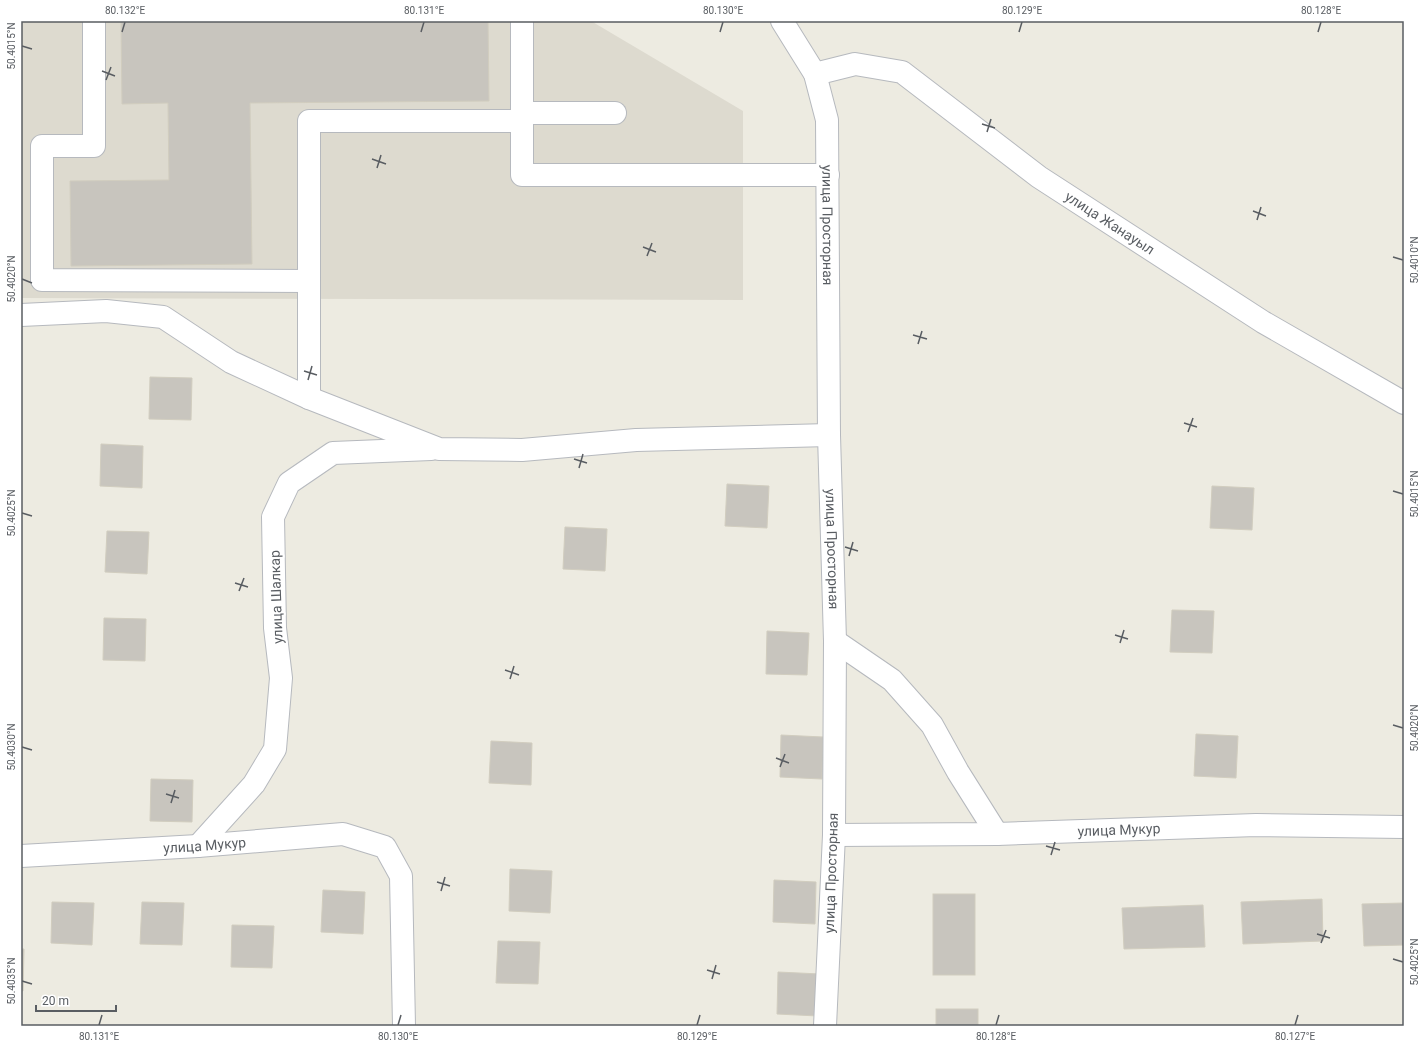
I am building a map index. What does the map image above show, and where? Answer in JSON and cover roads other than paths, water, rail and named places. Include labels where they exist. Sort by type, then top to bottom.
[{"type":"street","points":[[94,21],[94,146],[42,146],[42,280],[309,281]]},
{"type":"street","points":[[522,21],[522,175],[828,175]]},
{"type":"street","name":"улица Просторная","points":[[782,21],[815,74],[826,120],[828,175],[829,435],[836,641],[834,835],[825,1026]]},
{"type":"street","name":"улица Жанауыл","points":[[815,74],[854,64],[902,72],[1039,177],[1263,322],[1404,403]]},
{"type":"street","points":[[309,398],[309,121],[522,117],[615,113]]},
{"type":"street","points":[[21,315],[106,311],[163,317],[231,362],[309,398],[439,449]]},
{"type":"street","name":"улица Шалкар","points":[[198,846],[254,784],[276,749],[281,678],[275,628],[273,517],[288,482],[333,453],[439,449],[522,450],[636,440],[829,435]]},
{"type":"street","points":[[836,641],[892,680],[932,725],[958,772],[997,834]]},
{"type":"street","name":"улица Мукур","points":[[834,835],[997,834],[1256,825],[1404,827]]},
{"type":"street","name":"улица Мукур","points":[[21,856],[198,846],[343,834],[385,847],[402,876],[404,1026]]}]
